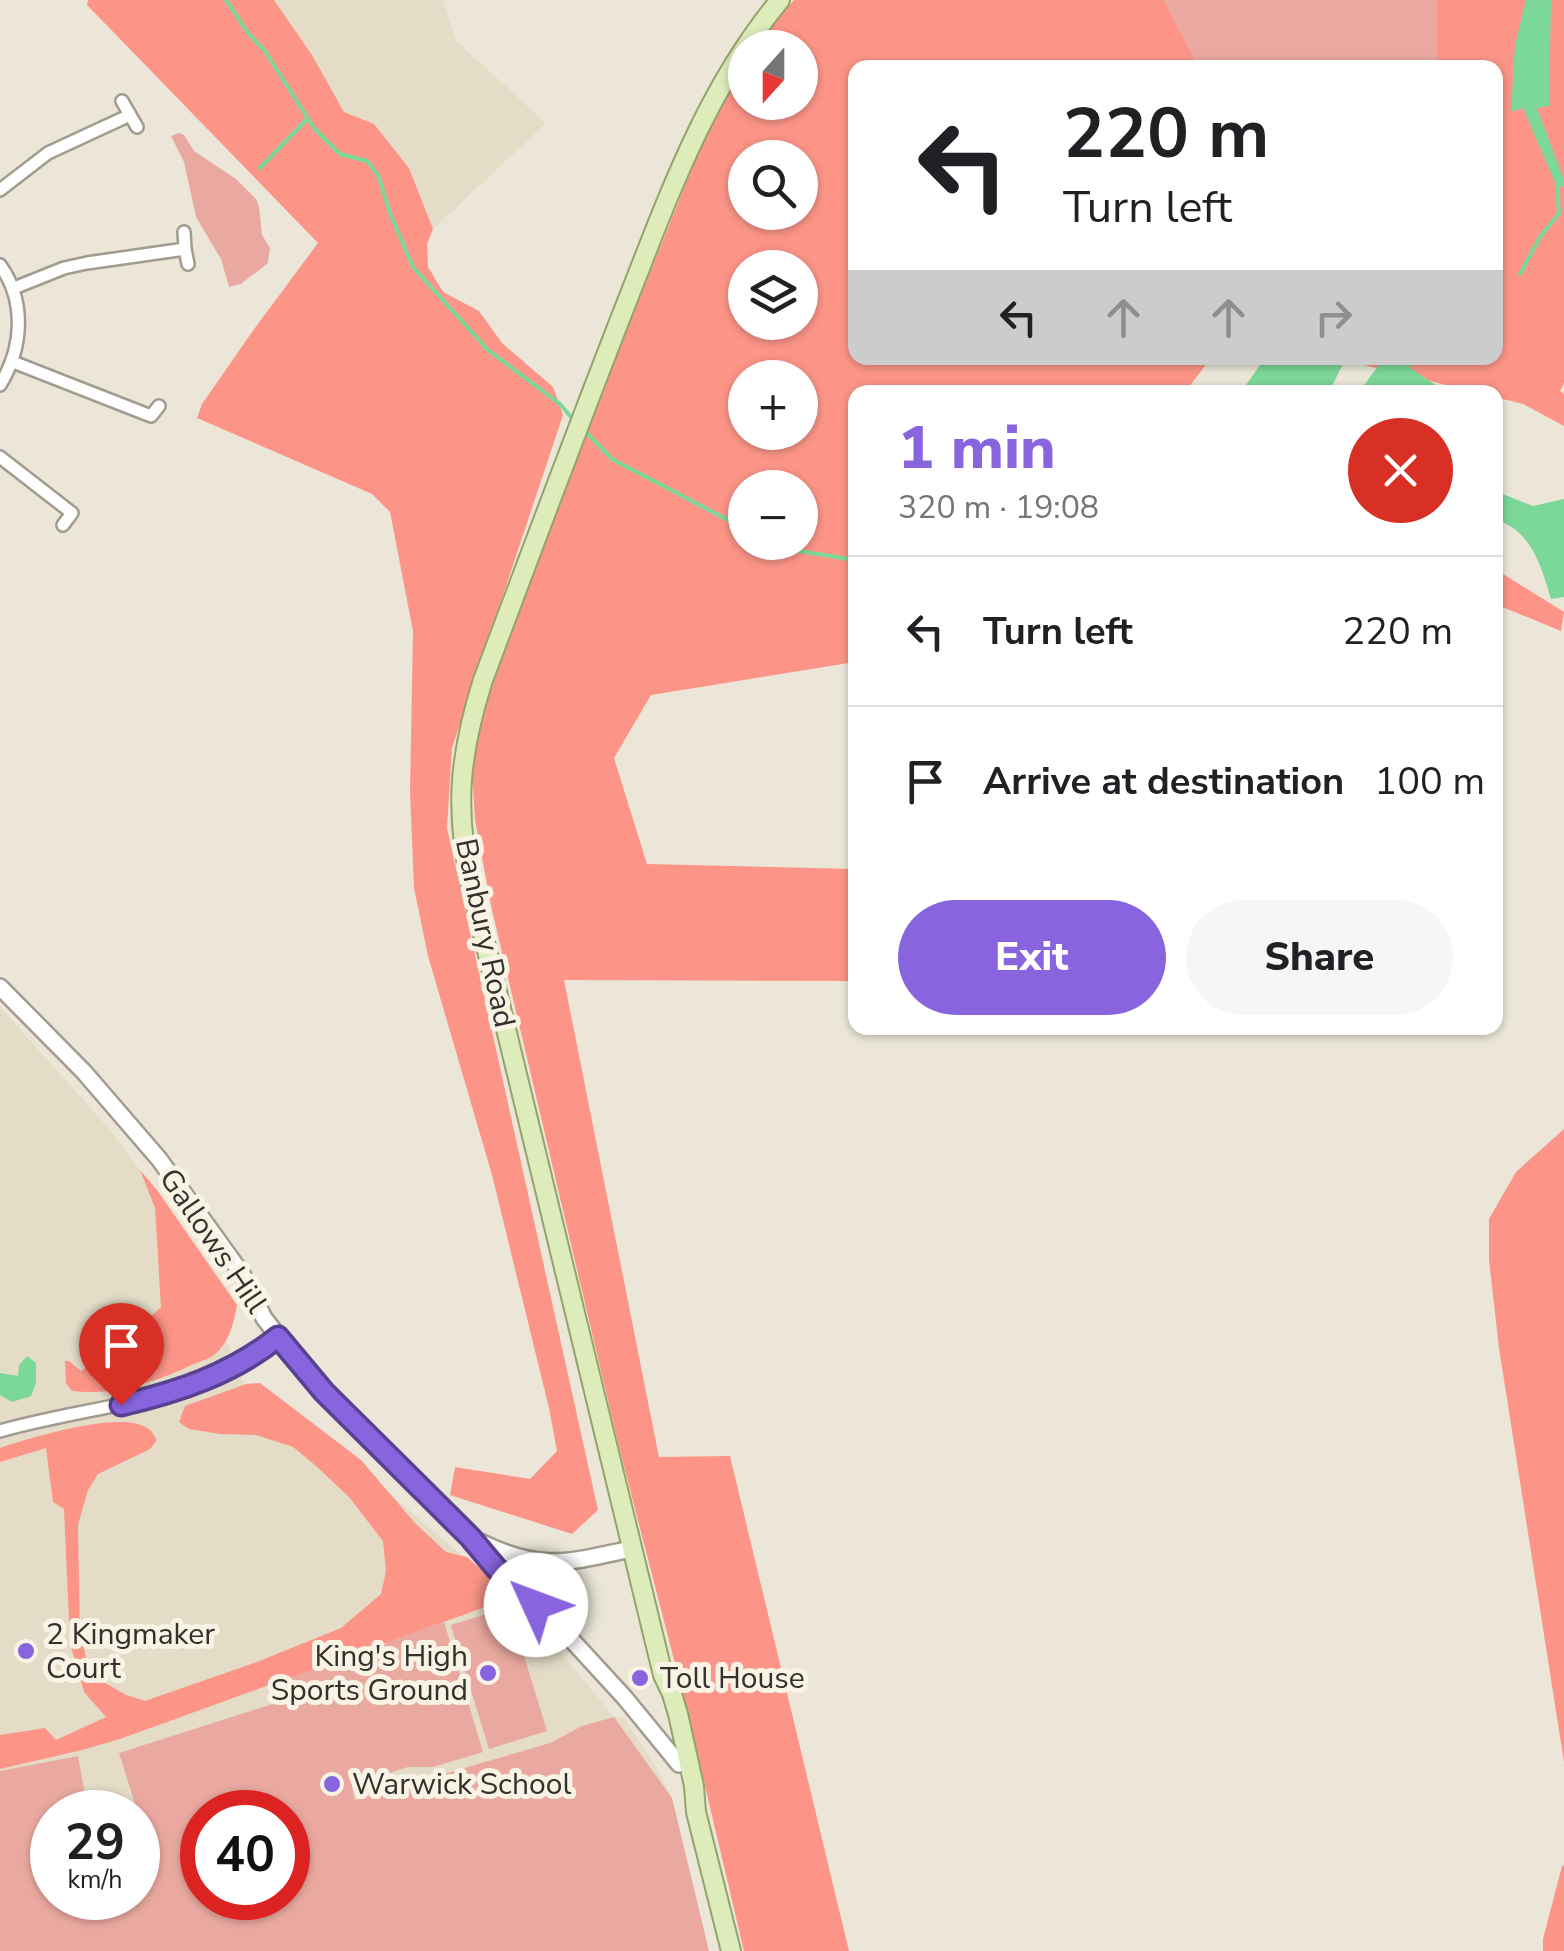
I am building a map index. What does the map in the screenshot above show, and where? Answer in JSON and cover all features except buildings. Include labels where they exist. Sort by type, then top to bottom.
[{"type":"main road","name":"Banbury Road","points":[[732,1951],[696,1812],[678,1714],[663,1675],[631,1549],[472,889],[462,835],[460,780],[468,731],[483,680],[662,214],[710,104],[740,52],[780,0]]},
{"type":"main road","name":"Banbury Road","points":[[663,1675],[663,1704],[685,1792],[696,1812]]},
{"type":"street","points":[[122,101],[138,127]]},
{"type":"street","points":[[0,190],[48,152],[130,115]]},
{"type":"street","points":[[184,232],[188,264]]},
{"type":"street","points":[[14,288],[87,262],[185,249]]},
{"type":"street","points":[[0,266],[14,288],[18,329],[13,362],[0,385]]},
{"type":"street","points":[[13,362],[155,411],[144,429]]},
{"type":"street","points":[[0,457],[72,513]]},
{"type":"street","points":[[64,525],[80,501]]},
{"type":"street","name":"Gallows Hill","points":[[0,987],[84,1072],[220,1233],[264,1318],[324,1392],[569,1637],[679,1764]]},
{"type":"street","points":[[0,1431],[158,1396],[229,1370],[278,1337]]},
{"type":"street","name":"Gallows Hill","points":[[470,1537],[538,1563],[565,1563],[631,1549]]},
{"type":"street","points":[[536,1605],[533,1589],[538,1563]]},
{"type":"shaded area","points":[[88,0],[274,0],[312,55],[344,112],[374,124],[409,168],[433,229],[427,244],[428,267],[443,292],[479,311],[502,343],[553,387],[563,415],[452,748],[447,828],[598,1510],[572,1534],[450,1495],[455,1467],[530,1479],[557,1451],[492,1175],[428,956],[414,888],[410,792],[413,631],[390,512],[372,494],[197,418],[202,404],[318,243],[87,5]]},
{"type":"shaded area","points":[[274,0],[443,0],[456,41],[546,123],[433,229],[409,168],[374,124],[344,112],[312,55]]},
{"type":"shaded area","points":[[794,0],[1164,0],[1195,60],[848,60],[848,365],[1206,365],[1190,385],[848,385],[848,663],[651,695],[614,758],[647,864],[848,869],[848,981],[564,980],[659,1457],[730,1456],[849,1951],[744,1951],[618,1443],[492,910],[475,820],[472,771],[477,728],[580,446],[718,104],[728,88],[728,120],[818,120],[818,30],[768,30]]},
{"type":"shaded area","points":[[1164,0],[1437,0],[1437,60],[1195,60]]},
{"type":"shaded area","points":[[1437,0],[1564,0],[1564,383],[1560,391],[1564,394],[1564,426],[1523,404],[1503,399],[1503,385],[1446,385],[1364,365],[1503,365],[1503,60],[1437,60]]},
{"type":"shaded area","points":[[1526,0],[1551,0],[1549,106],[1537,108],[1564,186],[1557,187],[1523,108],[1511,112],[1515,45]]},
{"type":"shaded area","points":[[179,133],[194,151],[236,179],[256,199],[262,235],[270,248],[268,263],[241,284],[229,287],[221,259],[196,217],[184,162],[171,136]]},
{"type":"shaded area","points":[[1260,365],[1342,365],[1332,385],[1246,385]]},
{"type":"shaded area","points":[[1379,365],[1414,365],[1409,367],[1436,385],[1364,385]]},
{"type":"shaded area","points":[[1503,494],[1533,506],[1564,499],[1564,597],[1551,599],[1534,553],[1517,531],[1503,522]]},
{"type":"shaded area","points":[[1503,574],[1564,612],[1561,631],[1503,607]]},
{"type":"shaded area","points":[[0,1007],[111,1131],[140,1170],[155,1208],[158,1261],[218,1322],[245,1386],[274,1394],[502,1590],[614,1717],[624,1718],[672,1798],[709,1951],[0,1951]]},
{"type":"shaded area","points":[[1564,1129],[1564,1762],[1499,1348],[1489,1260],[1489,1219],[1516,1172]]},
{"type":"shaded area","points":[[140,1170],[237,1305],[232,1325],[215,1354],[180,1371],[119,1389],[72,1391],[66,1383],[65,1361],[81,1371],[88,1366],[93,1371],[161,1307],[155,1208]]},
{"type":"shaded area","points":[[27,1356],[36,1363],[36,1383],[31,1396],[12,1402],[0,1395],[0,1373],[18,1376],[19,1365]]},
{"type":"shaded area","points":[[260,1383],[361,1460],[415,1523],[446,1552],[467,1557],[513,1597],[120,1739],[0,1769],[0,1735],[45,1728],[56,1740],[106,1717],[84,1692],[70,1643],[64,1509],[53,1502],[46,1448],[0,1462],[0,1448],[75,1428],[117,1422],[147,1428],[157,1440],[150,1449],[98,1474],[88,1490],[78,1525],[80,1633],[90,1674],[126,1695],[145,1701],[257,1662],[341,1628],[381,1594],[386,1571],[383,1541],[349,1497],[316,1466],[293,1447],[256,1435],[189,1429],[179,1422],[185,1406],[246,1384]]},
{"type":"shaded area","points":[[509,1607],[547,1731],[489,1749],[451,1625]]},
{"type":"shaded area","name":"Warwick School","points":[[444,1622],[483,1752],[433,1767],[408,1767],[352,1785],[355,1800],[550,1743],[582,1726],[614,1717],[672,1798],[709,1951],[0,1951],[0,1771],[78,1756],[84,1790],[30,1790],[30,1920],[160,1920],[160,1790],[131,1790],[119,1753],[276,1703],[271,1683]]},
{"type":"shaded area","points":[[1564,1865],[1564,1951],[1543,1951],[1543,1939]]},
{"type":"waterway","points":[[226,0],[265,51],[314,128],[340,154],[367,161],[378,175],[413,267],[488,350],[560,404],[571,417]]},
{"type":"waterway","points":[[260,168],[308,118]]},
{"type":"waterway","points":[[1520,274],[1540,237],[1559,213],[1557,187]]},
{"type":"waterway","points":[[586,432],[612,459],[728,520]]},
{"type":"waterway","points":[[818,554],[848,559]]},
{"type":"place","name":"2 Kingmaker Court","points":[[26,1651]]},
{"type":"place","name":"King's High Sports Ground","points":[[488,1673]]},
{"type":"place","name":"Toll House","points":[[640,1678]]},
{"type":"place","name":"Warwick School","points":[[332,1784]]},
{"type":"route","points":[[121,1405],[223,1373],[278,1337],[324,1392],[536,1605]]}]
